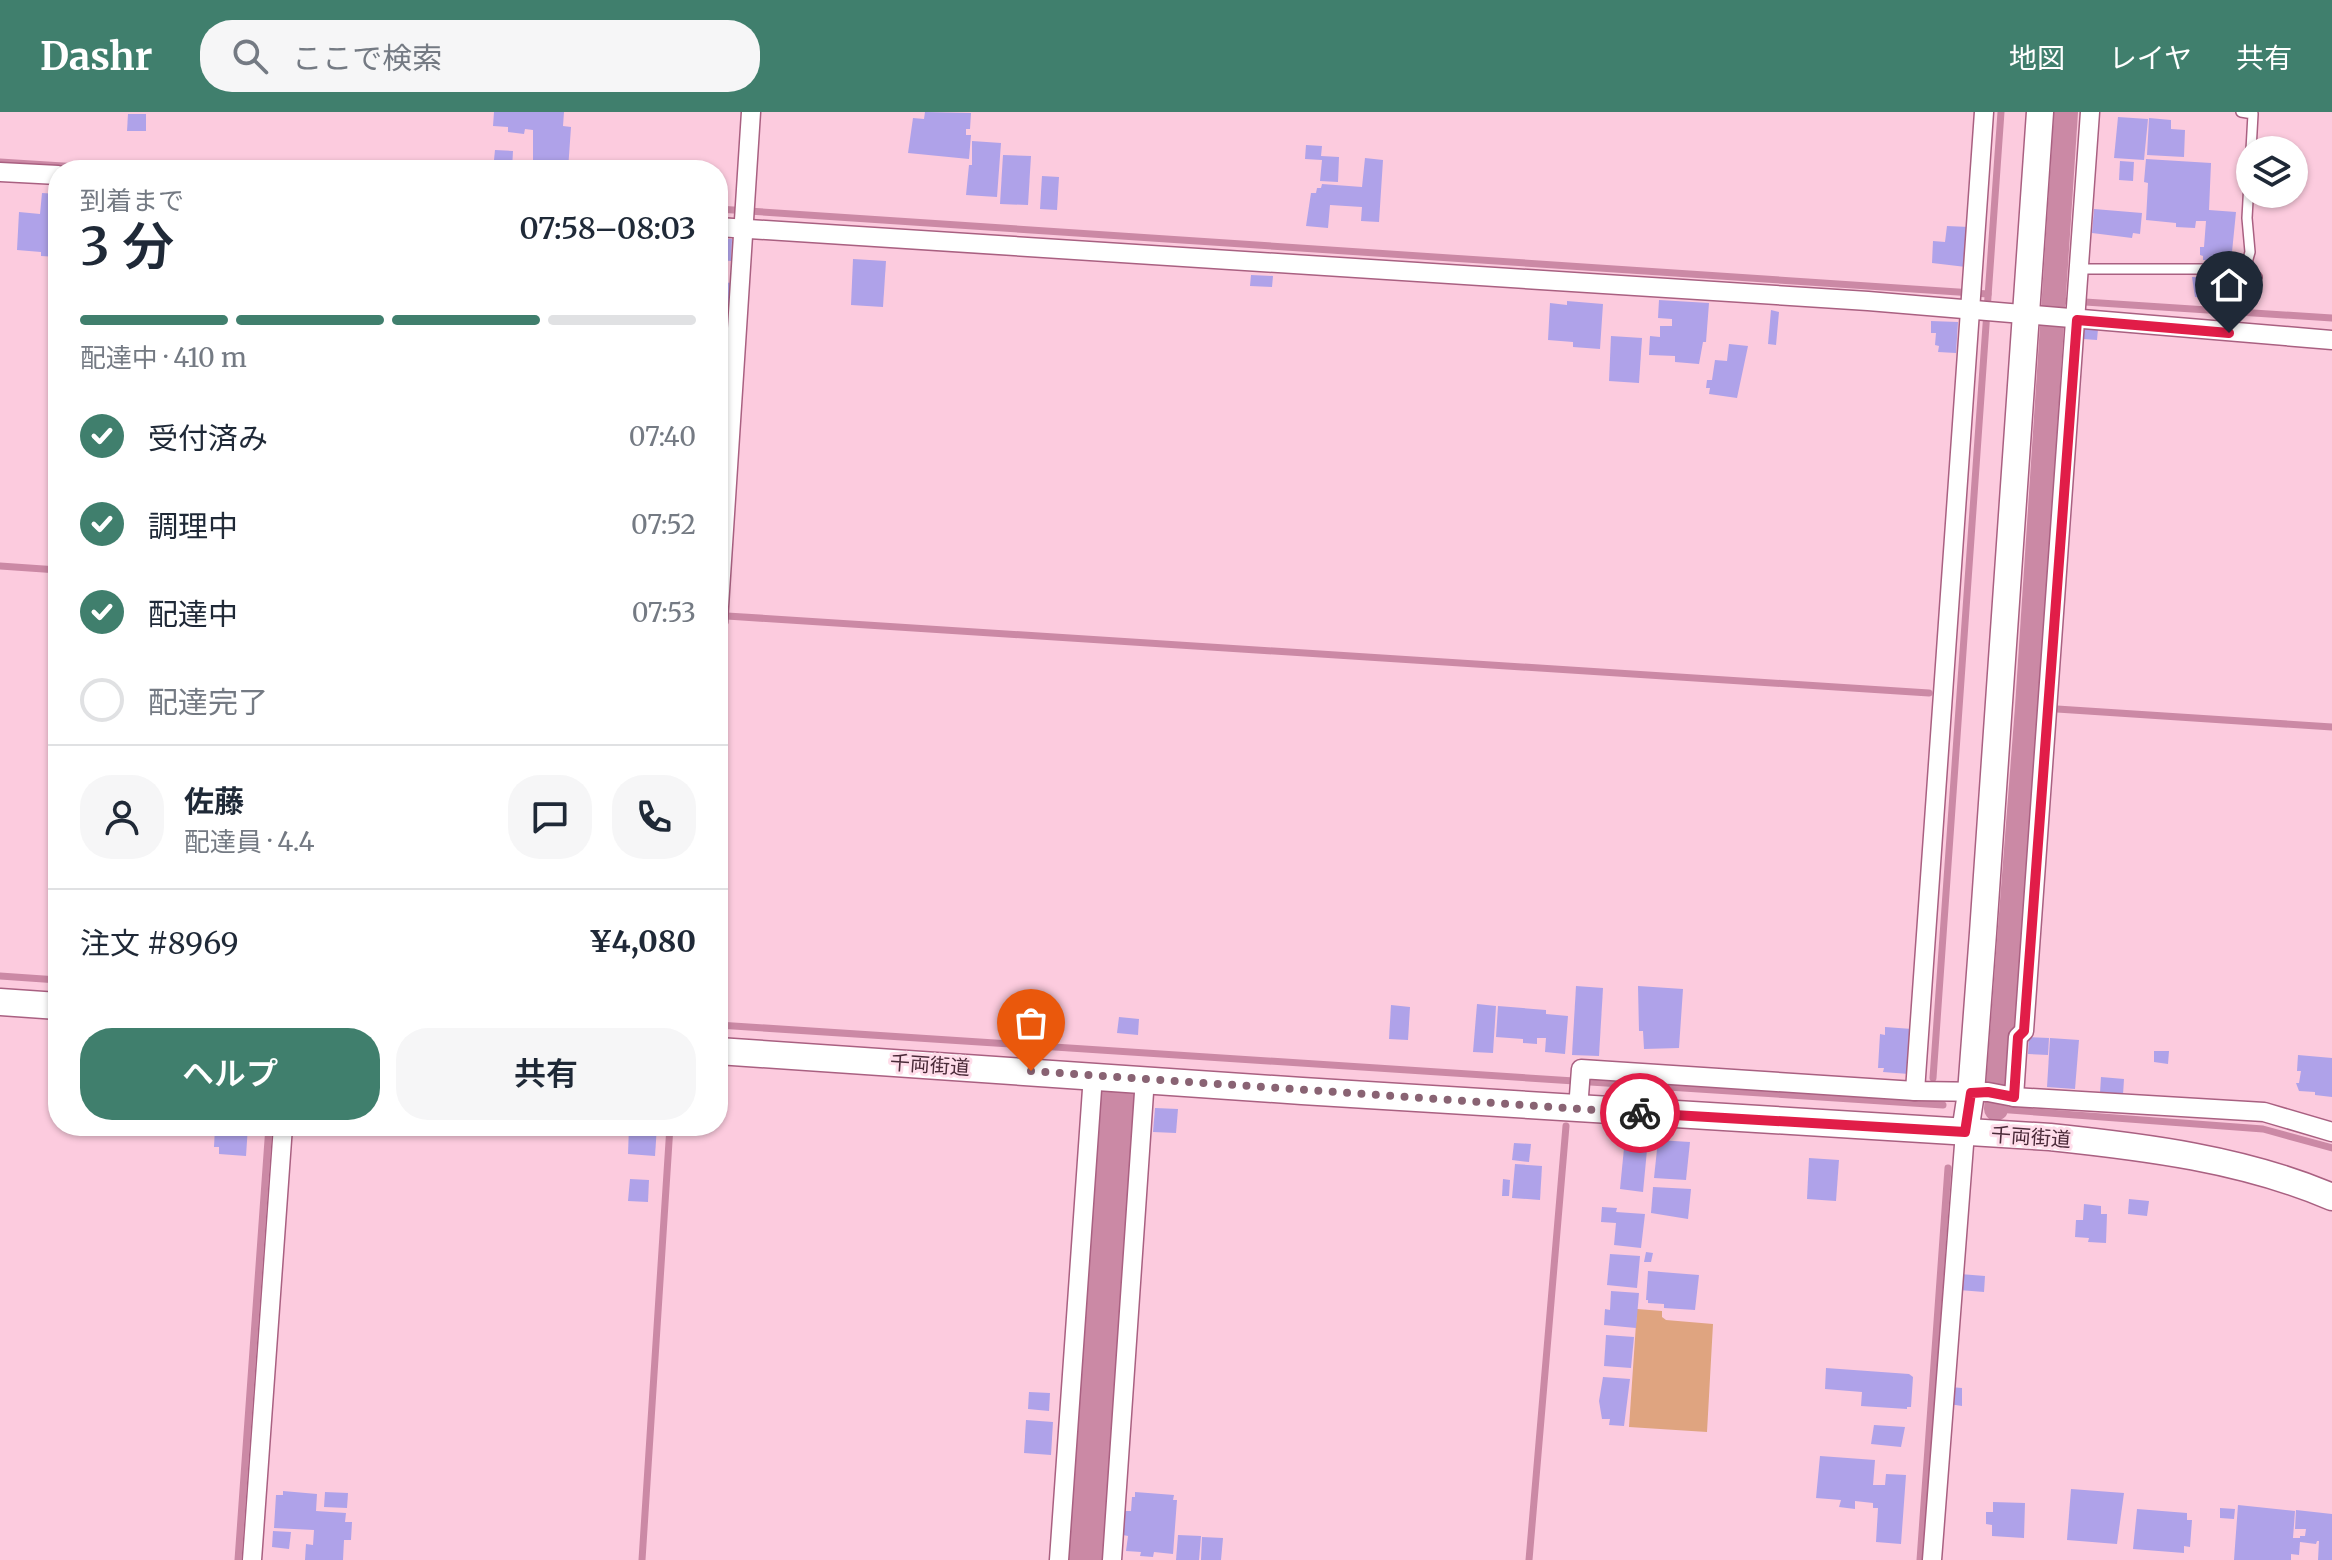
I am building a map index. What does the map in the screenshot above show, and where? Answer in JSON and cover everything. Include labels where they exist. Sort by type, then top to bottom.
[{"type":"street","points":[[728,477],[751,112]]},
{"type":"street","points":[[1915,1091],[1984,112]]},
{"type":"street","points":[[1994,1094],[2034,316],[2040,112]]},
{"type":"street","points":[[1932,1560],[1965,1132],[1994,1094],[2018,1037],[2024,1031],[2070,319],[2080,269],[2090,112]]},
{"type":"street","points":[[0,172],[48,174]]},
{"type":"street","points":[[728,223],[746,217],[1868,301],[1972,302],[1999,312],[2034,316],[2332,340]]},
{"type":"street","points":[[0,1002],[48,1005]]},
{"type":"street","name":"千両街道","points":[[728,1052],[1145,1078],[1579,1090],[1965,1132],[2050,1137],[2180,1154],[2272,1176],[2332,1197]]},
{"type":"street","points":[[1579,1090],[1581,1069],[2264,1112],[2332,1132]]},
{"type":"street","points":[[1059,1560],[1093,1075]]},
{"type":"street","points":[[1112,1560],[1145,1078]]},
{"type":"street","points":[[252,1560],[282,1136]]},
{"type":"lane","points":[[2241,112],[2253,114],[2252,136]]},
{"type":"lane","points":[[2244,273],[2250,252],[2248,208]]},
{"type":"lane","points":[[2080,269],[2201,269],[2257,277]]},
{"type":"shaded area","points":[[1637,1309],[1662,1311],[1662,1317],[1666,1320],[1713,1324],[1707,1432],[1629,1427]]},
{"type":"building","points":[[494,112],[564,112],[563,126],[571,127],[569,160],[533,160],[533,130],[525,129],[524,134],[508,132],[508,127],[493,126]]},
{"type":"building","points":[[925,112],[971,113],[970,129],[966,129],[966,135],[971,135],[969,159],[908,153],[913,118],[924,119]]},
{"type":"building","points":[[128,114],[146,114],[146,131],[127,131]]},
{"type":"building","points":[[2118,117],[2148,119],[2144,160],[2114,158]]},
{"type":"building","points":[[2149,118],[2171,120],[2171,129],[2185,130],[2184,157],[2147,155]]},
{"type":"building","points":[[972,141],[1001,143],[997,197],[966,195],[969,165],[972,165]]},
{"type":"building","points":[[1306,145],[1322,146],[1321,156],[1339,157],[1338,182],[1320,181],[1322,160],[1305,159]]},
{"type":"building","points":[[495,150],[513,151],[513,160],[494,160]]},
{"type":"building","points":[[1003,155],[1031,156],[1028,205],[1000,204]]},
{"type":"building","points":[[1365,158],[1383,160],[1379,222],[1361,221],[1362,207],[1330,205],[1328,228],[1306,226],[1311,193],[1316,193],[1322,184],[1362,187]]},
{"type":"building","points":[[2146,159],[2211,163],[2209,210],[2236,212],[2231,262],[2203,260],[2200,247],[2204,247],[2206,221],[2196,221],[2195,228],[2146,220]]},
{"type":"building","points":[[2120,161],[2134,162],[2133,181],[2119,180]]},
{"type":"building","points":[[1042,176],[1059,177],[1057,210],[1040,209]]},
{"type":"building","points":[[42,193],[48,193],[48,256],[41,256],[41,252],[17,250],[19,212],[40,214]]},
{"type":"building","points":[[2094,209],[2142,213],[2140,234],[2133,233],[2132,238],[2092,233]]},
{"type":"building","points":[[1947,226],[1969,227],[1966,267],[1932,263],[1933,241],[1945,242]]},
{"type":"building","points":[[728,239],[732,239],[731,261],[728,261]]},
{"type":"building","points":[[853,259],[886,261],[883,307],[851,305]]},
{"type":"building","points":[[1251,275],[1273,276],[1272,287],[1250,286]]},
{"type":"building","points":[[2192,277],[2232,278],[2231,299],[2195,297]]},
{"type":"building","points":[[728,283],[731,283],[728,320]]},
{"type":"building","points":[[1659,300],[1709,303],[1706,342],[1703,342],[1699,364],[1675,362],[1675,356],[1649,355],[1650,336],[1660,337],[1660,326],[1672,326],[1672,319],[1658,318]]},
{"type":"building","points":[[1567,301],[1603,304],[1600,349],[1573,347],[1573,342],[1548,340],[1550,303],[1567,305]]},
{"type":"building","points":[[1771,310],[1779,312],[1776,345],[1768,344]]},
{"type":"building","points":[[1931,321],[1958,322],[1956,353],[1938,352],[1936,333],[1931,333]]},
{"type":"building","points":[[2083,329],[2098,329],[2097,340],[2083,339]]},
{"type":"building","points":[[1611,336],[1642,338],[1639,383],[1609,381]]},
{"type":"building","points":[[1729,344],[1748,346],[1737,398],[1709,394],[1710,388],[1706,388],[1707,380],[1712,380],[1715,360],[1727,361]]},
{"type":"building","points":[[1576,986],[1603,988],[1599,1056],[1572,1055]]},
{"type":"building","points":[[1638,986],[1683,989],[1679,1048],[1644,1049],[1643,1031],[1639,1031]]},
{"type":"building","points":[[1477,1004],[1496,1006],[1493,1053],[1473,1052]]},
{"type":"building","points":[[1391,1005],[1410,1007],[1408,1040],[1389,1039]]},
{"type":"building","points":[[1498,1006],[1546,1010],[1546,1014],[1568,1016],[1565,1054],[1545,1052],[1546,1038],[1537,1038],[1537,1044],[1523,1043],[1523,1039],[1496,1037]]},
{"type":"building","points":[[1119,1017],[1139,1019],[1138,1035],[1117,1033]]},
{"type":"building","points":[[1885,1027],[1912,1029],[1909,1074],[1883,1072],[1884,1068],[1878,1068],[1880,1034],[1885,1035]]},
{"type":"building","points":[[2029,1037],[2049,1038],[2048,1055],[2028,1054]]},
{"type":"building","points":[[2050,1038],[2079,1040],[2075,1089],[2047,1087]]},
{"type":"building","points":[[2154,1051],[2169,1051],[2168,1064],[2154,1062]]},
{"type":"building","points":[[2298,1055],[2332,1058],[2332,1097],[2299,1091],[2296,1083],[2299,1083],[2301,1071],[2297,1071]]},
{"type":"building","points":[[2101,1077],[2124,1079],[2123,1095],[2100,1093]]},
{"type":"building","points":[[1155,1108],[1178,1109],[1176,1133],[1153,1132]]},
{"type":"building","points":[[1616,1133],[1649,1136],[1648,1145],[1615,1143]]},
{"type":"building","points":[[215,1136],[247,1136],[246,1156],[219,1154],[219,1147],[214,1147]]},
{"type":"building","points":[[629,1136],[656,1136],[655,1156],[628,1154]]},
{"type":"building","points":[[1658,1140],[1690,1142],[1686,1180],[1654,1178]]},
{"type":"building","points":[[1514,1143],[1531,1144],[1529,1162],[1512,1160]]},
{"type":"building","points":[[1624,1148],[1647,1150],[1643,1192],[1620,1189]]},
{"type":"building","points":[[1809,1158],[1839,1160],[1836,1201],[1807,1199]]},
{"type":"building","points":[[1515,1164],[1542,1166],[1540,1200],[1512,1198]]},
{"type":"building","points":[[630,1179],[649,1180],[648,1202],[628,1201]]},
{"type":"building","points":[[1503,1179],[1510,1180],[1509,1196],[1502,1196]]},
{"type":"building","points":[[1653,1187],[1691,1189],[1688,1219],[1651,1213]]},
{"type":"building","points":[[2129,1199],[2149,1201],[2147,1216],[2128,1214]]},
{"type":"building","points":[[2084,1204],[2101,1206],[2101,1214],[2107,1214],[2106,1243],[2088,1242],[2089,1238],[2075,1237],[2076,1220],[2083,1220]]},
{"type":"building","points":[[1602,1207],[1617,1208],[1616,1212],[1645,1214],[1641,1248],[1614,1245],[1616,1223],[1601,1222]]},
{"type":"building","points":[[1646,1252],[1653,1253],[1651,1262],[1644,1262]]},
{"type":"building","points":[[1610,1254],[1640,1256],[1637,1288],[1607,1285]]},
{"type":"building","points":[[1648,1271],[1699,1275],[1695,1310],[1664,1308],[1664,1304],[1648,1303]]},
{"type":"building","points":[[1960,1274],[1985,1276],[1984,1292],[1959,1290]]},
{"type":"building","points":[[1611,1291],[1639,1293],[1636,1328],[1604,1325],[1605,1309],[1610,1310]]},
{"type":"building","points":[[1606,1335],[1634,1337],[1631,1368],[1604,1366]]},
{"type":"building","points":[[1826,1368],[1909,1374],[1913,1377],[1911,1407],[1861,1406],[1862,1392],[1825,1389]]},
{"type":"building","points":[[1603,1377],[1630,1379],[1624,1426],[1609,1425],[1610,1419],[1602,1419],[1599,1401]]},
{"type":"building","points":[[1950,1387],[1962,1388],[1962,1406],[1949,1404]]},
{"type":"building","points":[[1029,1392],[1050,1393],[1049,1411],[1028,1409]]},
{"type":"building","points":[[1026,1420],[1053,1422],[1051,1455],[1024,1453]]},
{"type":"building","points":[[1874,1425],[1905,1427],[1901,1447],[1871,1444]]},
{"type":"building","points":[[1820,1456],[1875,1460],[1873,1485],[1885,1485],[1886,1474],[1906,1475],[1901,1544],[1876,1542],[1878,1508],[1873,1508],[1873,1503],[1855,1501],[1855,1509],[1839,1507],[1841,1500],[1816,1498]]},
{"type":"building","points":[[2071,1489],[2124,1493],[2117,1544],[2067,1540]]},
{"type":"building","points":[[283,1491],[317,1494],[316,1511],[346,1513],[345,1522],[352,1522],[351,1540],[344,1540],[343,1560],[305,1560],[306,1544],[313,1545],[314,1530],[274,1528],[276,1495],[283,1495]]},
{"type":"building","points":[[325,1492],[348,1493],[347,1508],[324,1507]]},
{"type":"building","points":[[1135,1492],[1174,1495],[1173,1500],[1177,1500],[1173,1554],[1154,1552],[1153,1557],[1126,1551],[1128,1536],[1123,1535],[1125,1511],[1131,1511]]},
{"type":"building","points":[[1993,1502],[2025,1503],[2024,1538],[1992,1536],[1992,1525],[1986,1524],[1986,1512],[1993,1512]]},
{"type":"building","points":[[2238,1505],[2295,1511],[2293,1538],[2305,1536],[2306,1529],[2295,1529],[2296,1510],[2332,1514],[2332,1560],[2318,1560],[2317,1541],[2316,1544],[2300,1542],[2299,1555],[2291,1554],[2291,1560],[2234,1560]]},
{"type":"building","points":[[2220,1508],[2235,1509],[2234,1519],[2220,1518]]},
{"type":"building","points":[[2137,1509],[2187,1513],[2187,1520],[2192,1520],[2190,1547],[2184,1546],[2184,1553],[2133,1549]]},
{"type":"building","points":[[273,1531],[291,1532],[289,1549],[272,1547]]},
{"type":"building","points":[[1178,1535],[1201,1536],[1199,1560],[1176,1560]]},
{"type":"building","points":[[1202,1537],[1223,1538],[1221,1560],[1201,1560]]},
{"type":"waterway","points":[[1933,1078],[2001,112]]},
{"type":"waterway","points":[[1996,1109],[2027,707],[2066,112]]},
{"type":"waterway","points":[[0,162],[48,165]]},
{"type":"waterway","points":[[728,210],[1988,294]]},
{"type":"waterway","points":[[2052,300],[2065,301]]},
{"type":"waterway","points":[[2085,302],[2332,318]]},
{"type":"waterway","points":[[0,566],[48,569]]},
{"type":"waterway","points":[[728,616],[1929,693]]},
{"type":"waterway","points":[[2027,707],[2035,707]]},
{"type":"waterway","points":[[2057,709],[2332,727]]},
{"type":"waterway","points":[[0,976],[48,979]]},
{"type":"waterway","points":[[728,1026],[1943,1105]]},
{"type":"waterway","points":[[1083,1560],[1116,1098]]},
{"type":"waterway","points":[[1996,1109],[2263,1129],[2332,1148]]},
{"type":"waterway","points":[[1529,1560],[1566,1126]]},
{"type":"waterway","points":[[238,1560],[268,1136]]},
{"type":"waterway","points":[[642,1560],[669,1136]]},
{"type":"waterway","points":[[1920,1560],[1948,1168]]},
{"type":"way so far","points":[[1031,1071],[1640,1113]]},
{"type":"route","points":[[1640,1113],[1965,1132],[1971,1093],[1988,1092],[2014,1097],[2018,1037],[2024,1031],[2077,320],[2229,333]]}]
